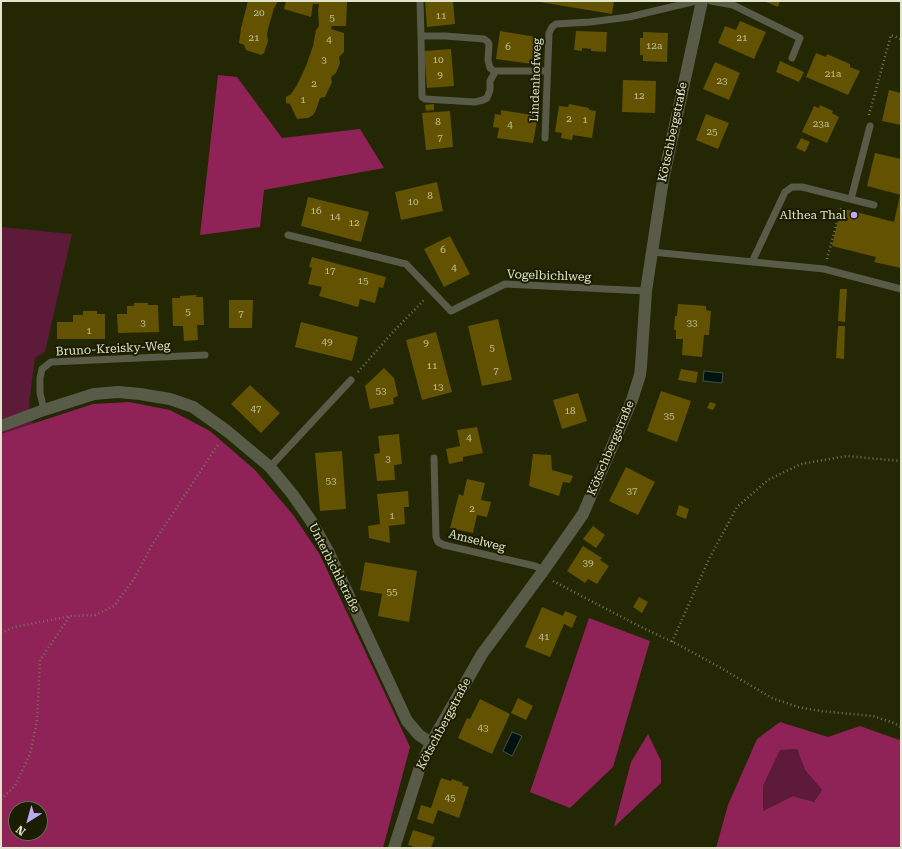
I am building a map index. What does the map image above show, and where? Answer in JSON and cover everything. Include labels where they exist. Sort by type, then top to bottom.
[{"type":"street","name":"Kötschbergstraße","points":[[394,848],[419,770],[431,743],[482,654],[543,572],[583,514],[632,400],[640,376],[646,291],[663,180],[702,1]]},
{"type":"street","name":"Unterbichlstraße","points":[[1,426],[94,394],[118,392],[170,399],[193,407],[227,430],[270,467],[293,495],[311,521],[328,551],[406,721],[419,735],[431,743]]},
{"type":"lane","points":[[420,1],[422,97],[425,99],[475,102],[483,100],[487,98],[490,90],[490,81],[495,72]]},
{"type":"lane","name":"Lindenhofweg","points":[[545,138],[548,33],[552,27],[556,24],[590,22],[629,17],[696,1]]},
{"type":"lane","points":[[711,1],[733,5],[800,38],[792,58]]},
{"type":"lane","points":[[421,36],[484,39],[489,44],[488,60],[490,68],[495,72],[547,71]]},
{"type":"lane","points":[[851,200],[870,126]]},
{"type":"lane","points":[[752,262],[785,192],[792,187],[802,187],[874,205]]},
{"type":"lane","name":"Vogelbichlweg","points":[[288,235],[406,264],[451,311],[505,284],[646,291]]},
{"type":"lane","points":[[652,252],[824,269],[901,289]]},
{"type":"lane","name":"Bruno-Kreisky-Weg","points":[[44,410],[40,393],[40,378],[42,369],[51,362],[205,355]]},
{"type":"lane","points":[[270,467],[350,380]]},
{"type":"lane","name":"Amselweg","points":[[434,458],[436,537],[438,542],[535,566],[543,572]]},
{"type":"path","points":[[870,126],[868,119],[891,36],[901,39]]},
{"type":"path","points":[[824,269],[844,198]]},
{"type":"path","points":[[350,380],[432,291]]},
{"type":"path","points":[[1,634],[14,627],[71,616],[95,615],[114,606],[134,579],[152,545],[227,430]]},
{"type":"path","points":[[672,642],[709,559],[737,507],[768,480],[801,464],[847,456],[901,461]]},
{"type":"path","points":[[543,572],[637,625],[721,668],[772,698],[798,707],[820,711],[873,716],[901,727]]},
{"type":"path","points":[[1,799],[15,786],[30,754],[37,721],[40,660],[71,616]]},
{"type":"shaded area","points":[[218,75],[237,77],[282,138],[360,129],[384,168],[264,190],[260,227],[200,235]]},
{"type":"shaded area","points":[[1,227],[72,234],[45,352],[35,358],[29,404],[33,424],[1,434]]},
{"type":"shaded area","points":[[704,371],[723,373],[722,383],[703,381]]},
{"type":"shaded area","points":[[129,402],[170,410],[210,431],[255,470],[294,516],[320,555],[410,747],[383,848],[1,848],[1,434],[93,404]]},
{"type":"shaded area","points":[[589,618],[650,641],[613,767],[570,808],[530,792]]},
{"type":"shaded area","points":[[780,722],[828,737],[860,726],[899,740],[901,738],[901,848],[716,848],[728,805],[757,739]],"holes":[[[797,749],[805,770],[822,790],[814,802],[793,796],[763,811],[763,786],[780,750]]]},
{"type":"shaded area","points":[[512,732],[522,736],[512,756],[503,751]]},
{"type":"shaded area","points":[[648,734],[661,761],[661,783],[614,827],[631,762]]},
{"type":"shaded area","points":[[797,749],[805,770],[822,790],[814,802],[793,796],[763,811],[763,786],[780,750]]},
{"type":"building","points":[[248,1],[278,1],[274,8],[268,29],[268,41],[264,53],[261,55],[246,50],[244,45],[239,43]]},
{"type":"building","points":[[286,1],[347,1],[346,26],[332,26],[331,29],[344,33],[344,52],[339,57],[340,63],[336,73],[331,77],[332,82],[325,97],[320,98],[313,115],[308,118],[297,119],[290,104],[286,103],[286,97],[291,94],[297,85],[306,66],[313,46],[316,30],[319,26],[319,4],[313,4],[311,17],[284,9]]},
{"type":"building","points":[[425,1],[453,1],[455,24],[427,27]]},
{"type":"building","points":[[540,1],[614,1],[612,14]]},
{"type":"building","points":[[764,1],[780,1],[778,7]]},
{"type":"building","points":[[740,21],[766,32],[754,59],[718,43],[725,26],[736,30]]},
{"type":"building","points":[[500,31],[536,37],[532,64],[496,59]]},
{"type":"building","points":[[576,31],[607,32],[606,52],[591,51],[591,49],[582,48],[582,51],[574,50]]},
{"type":"building","points":[[643,32],[668,33],[667,62],[643,61],[643,55],[640,55],[640,38],[643,38]]},
{"type":"building","points":[[451,49],[454,86],[427,88],[424,51]]},
{"type":"building","points":[[816,53],[826,57],[827,54],[850,64],[850,67],[860,71],[848,95],[806,77]]},
{"type":"building","points":[[780,61],[804,72],[799,82],[776,72]]},
{"type":"building","points":[[715,62],[740,73],[729,100],[703,89]]},
{"type":"building","points":[[623,80],[656,81],[655,113],[622,112]]},
{"type":"building","points":[[889,90],[901,93],[901,125],[882,121]]},
{"type":"building","points":[[434,104],[434,110],[426,111],[425,105]]},
{"type":"building","points":[[569,104],[596,111],[592,138],[573,135],[572,140],[561,138],[562,133],[555,132],[559,106],[568,107]]},
{"type":"building","points":[[820,105],[833,111],[832,113],[839,117],[827,143],[802,132],[814,106],[819,108]]},
{"type":"building","points":[[501,110],[538,116],[533,143],[497,138],[499,128],[493,127],[495,114],[501,115]]},
{"type":"building","points":[[450,111],[453,147],[426,150],[422,113]]},
{"type":"building","points":[[706,114],[729,123],[718,149],[696,140]]},
{"type":"building","points":[[801,138],[810,142],[805,152],[796,148]]},
{"type":"building","points":[[875,153],[901,159],[901,195],[867,186]]},
{"type":"building","points":[[437,182],[443,211],[401,220],[395,192]]},
{"type":"building","name":"Althea Thal","points":[[900,195],[901,268],[874,262],[876,257],[832,246],[841,208],[894,222]]},
{"type":"building","points":[[308,197],[369,212],[361,242],[301,226]]},
{"type":"building","points":[[450,236],[470,274],[444,287],[424,249]]},
{"type":"building","points":[[312,257],[386,277],[383,288],[379,287],[375,303],[360,299],[358,307],[319,296],[322,287],[308,284],[312,268],[309,267]]},
{"type":"building","points":[[840,289],[847,289],[845,322],[838,321]]},
{"type":"building","points":[[197,295],[196,297],[203,297],[204,325],[197,325],[198,340],[184,341],[183,326],[173,326],[172,298]]},
{"type":"building","points":[[229,300],[253,300],[252,328],[229,328]]},
{"type":"building","points":[[134,303],[158,305],[159,332],[118,333],[117,314],[127,314],[127,306],[134,306]]},
{"type":"building","points":[[678,304],[706,306],[706,310],[711,311],[709,335],[704,335],[702,357],[682,355],[683,339],[676,339],[676,330],[674,330]]},
{"type":"building","points":[[83,311],[97,311],[97,314],[105,314],[105,339],[57,339],[57,322],[73,322],[73,315],[83,315]]},
{"type":"building","points":[[498,319],[512,380],[482,386],[468,326]]},
{"type":"building","points":[[301,322],[358,337],[352,361],[295,347]]},
{"type":"building","points":[[838,326],[845,326],[844,359],[836,358]]},
{"type":"building","points":[[436,332],[452,392],[422,400],[406,340]]},
{"type":"building","points":[[384,368],[394,378],[398,396],[393,398],[394,404],[370,409],[365,386]]},
{"type":"building","points":[[681,369],[698,372],[696,383],[678,380]]},
{"type":"building","points":[[250,385],[280,413],[261,433],[231,404]]},
{"type":"building","points":[[661,391],[691,401],[677,442],[647,431]]},
{"type":"building","points":[[578,393],[587,421],[562,429],[553,400]]},
{"type":"building","points":[[710,402],[716,404],[713,410],[707,408]]},
{"type":"building","points":[[477,427],[483,453],[463,457],[463,461],[449,464],[446,449],[460,446],[457,430]]},
{"type":"building","points":[[399,434],[402,464],[394,465],[395,480],[377,481],[374,454],[380,453],[378,436]]},
{"type":"building","points":[[342,451],[346,509],[320,511],[315,453]]},
{"type":"building","points":[[533,454],[551,455],[552,470],[573,476],[570,483],[563,482],[559,496],[529,486]]},
{"type":"building","points":[[626,467],[655,482],[638,515],[609,501]]},
{"type":"building","points":[[467,479],[485,483],[481,500],[491,502],[487,517],[477,515],[473,533],[450,528],[459,494],[463,496]]},
{"type":"building","points":[[408,491],[409,507],[404,507],[405,524],[389,526],[390,543],[369,538],[368,526],[380,524],[377,494]]},
{"type":"building","points":[[679,505],[689,509],[686,519],[676,515]]},
{"type":"building","points":[[593,526],[605,535],[596,548],[583,539]]},
{"type":"building","points":[[583,546],[602,558],[600,560],[609,566],[597,584],[588,579],[585,583],[567,571]]},
{"type":"building","points":[[365,562],[417,571],[409,622],[378,616],[382,594],[360,590]]},
{"type":"building","points":[[639,597],[648,602],[642,613],[633,607]]},
{"type":"building","points":[[542,607],[563,616],[565,611],[577,616],[572,628],[564,624],[550,657],[525,647]]},
{"type":"building","points":[[518,698],[533,706],[526,720],[511,713]]},
{"type":"building","points":[[480,699],[510,714],[492,754],[458,738],[467,718],[470,719]]},
{"type":"building","points":[[441,778],[451,781],[452,779],[469,787],[459,818],[438,810],[433,824],[417,819],[421,805],[431,808]]},
{"type":"building","points":[[413,830],[435,837],[431,848],[417,848],[408,845]]},
{"type":"place","name":"Althea Thal","points":[[854,215]]}]
